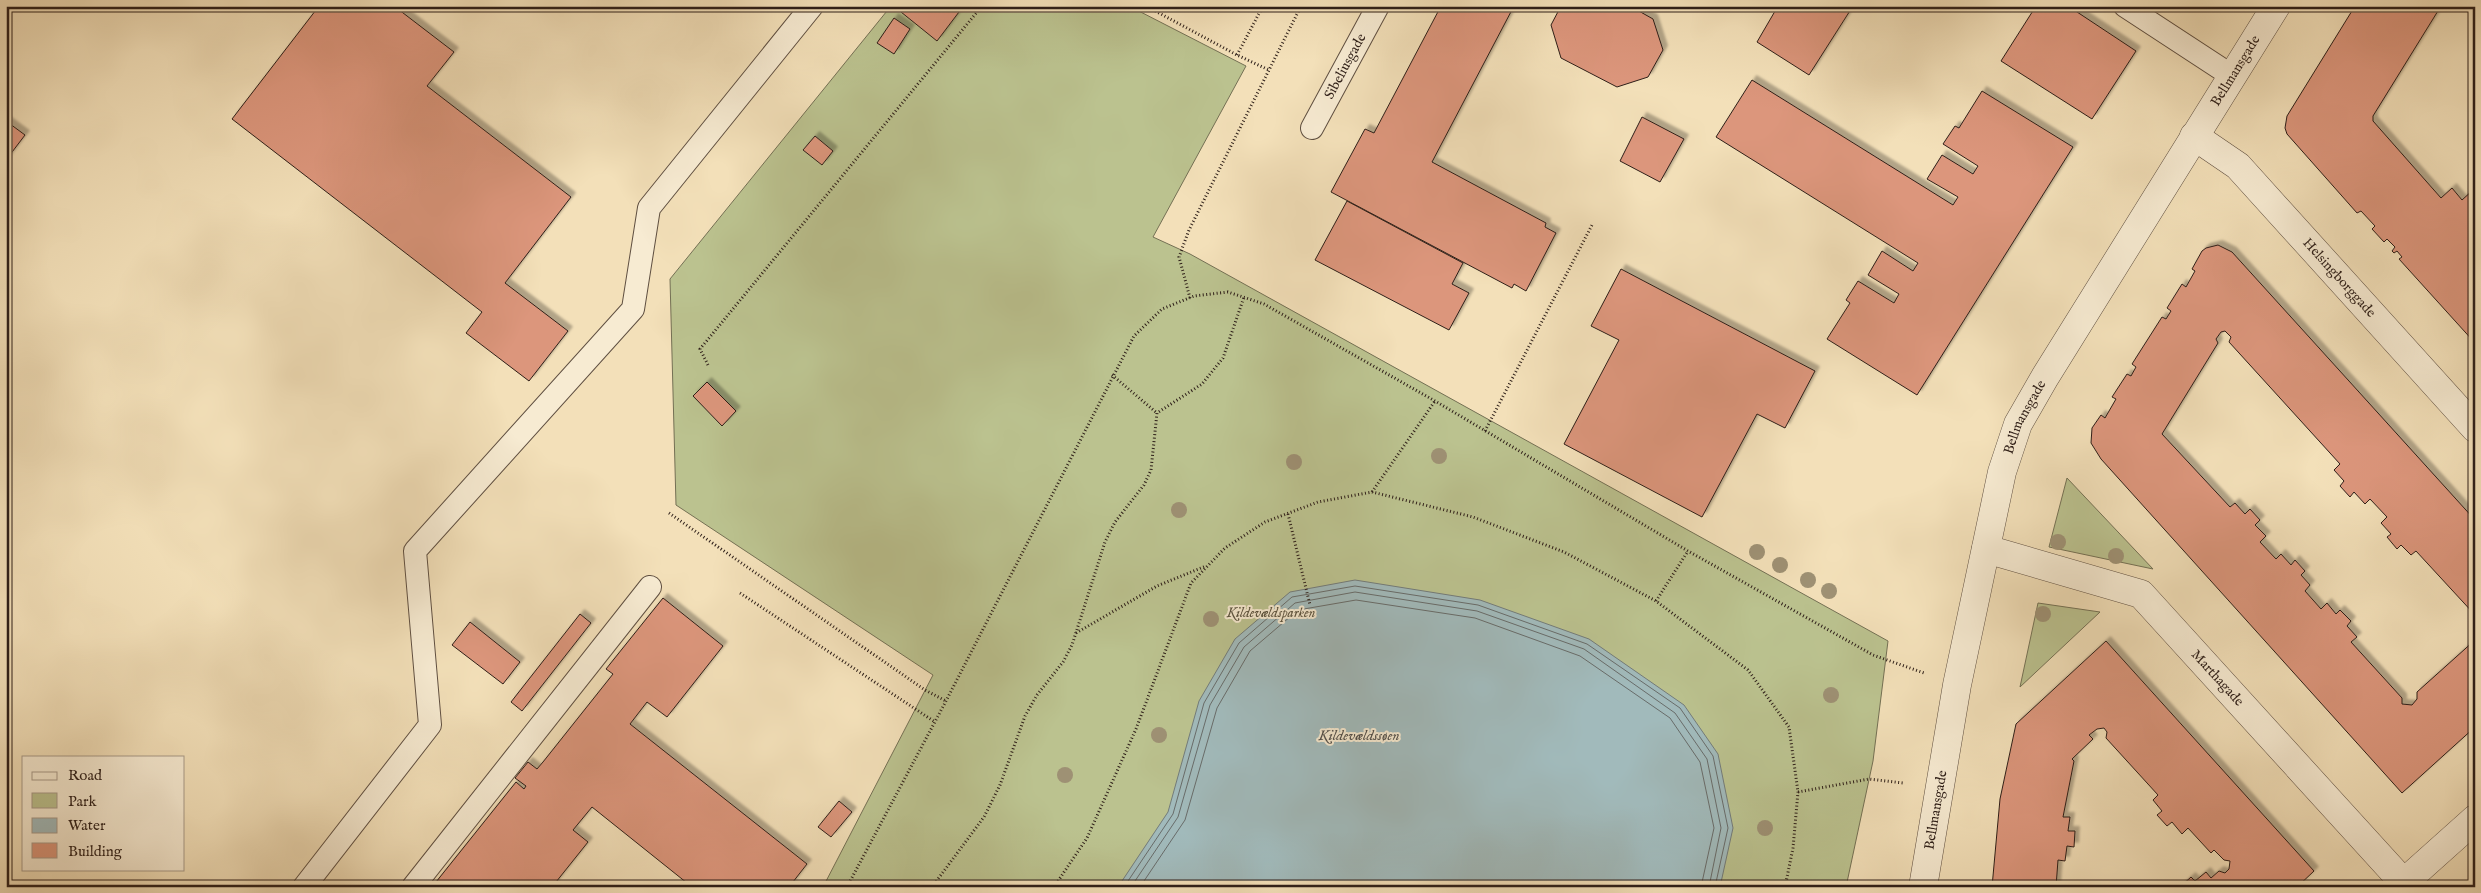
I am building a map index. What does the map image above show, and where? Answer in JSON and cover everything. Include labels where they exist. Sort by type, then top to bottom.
[{"type":"street","name":"Bellmansgade","points":[[1923,887],[1957,685],[2002,472],[2018,424],[2045,377],[2276,6]]},
{"type":"street","name":"Helsingborggade","points":[[2194,136],[2238,166],[2475,428]]},
{"type":"street","name":"Marthagade","points":[[1986,549],[2141,594],[2402,885]]},
{"type":"street","points":[[2402,885],[2475,819]]},
{"type":"lane","points":[[304,887],[430,725],[415,551],[633,309],[649,208],[812,6]]},
{"type":"lane","name":"Sibeliusgade","points":[[1312,128],[1378,6]]},
{"type":"lane","points":[[2125,6],[2232,76]]},
{"type":"lane","points":[[412,887],[650,587]]},
{"type":"path","points":[[708,365],[700,349],[982,6]]},
{"type":"path","points":[[1146,6],[1269,70]]},
{"type":"path","points":[[1237,55],[1263,6]]},
{"type":"path","points":[[1190,298],[1179,257],[1189,230],[1301,6]]},
{"type":"path","points":[[1485,431],[1592,225]]},
{"type":"path","points":[[847,887],[946,701],[1112,375],[1134,336],[1162,309],[1190,298],[1228,292],[1264,304],[1435,401],[1688,551],[1873,655],[1957,685]]},
{"type":"path","points":[[1157,413],[1202,384],[1223,358],[1244,298]]},
{"type":"path","points":[[1112,375],[1157,413]]},
{"type":"path","points":[[1372,492],[1435,401]]},
{"type":"path","points":[[932,887],[984,817],[1000,785],[1025,716],[1037,695],[1063,662],[1076,633],[1105,542],[1115,522],[1144,485],[1151,470],[1157,413]]},
{"type":"path","points":[[1054,887],[1087,838],[1136,729],[1191,583],[1225,548],[1265,522],[1318,502],[1372,492],[1473,518],[1564,552],[1656,601],[1748,670],[1789,727],[1798,792],[1794,848],[1785,887]]},
{"type":"path","points":[[669,512],[946,701]]},
{"type":"path","points":[[1288,514],[1310,605]]},
{"type":"path","points":[[1656,601],[1688,551]]},
{"type":"path","points":[[1076,633],[1157,586],[1209,565]]},
{"type":"path","points":[[740,593],[935,722]]},
{"type":"path","points":[[1798,792],[1869,779],[1939,787]]},
{"type":"green space","name":"Kildevældsparken","points":[[891,6],[1129,6],[1246,66],[1153,237],[1190,254],[1888,641],[1873,761],[1846,887],[823,887],[933,675],[676,505],[670,279]]},
{"type":"green space","points":[[2067,478],[2153,569],[2049,547]]},
{"type":"green space","points":[[2038,603],[2100,612],[2020,687]]},
{"type":"water","name":"Kildevældssøen","points":[[1355,580],[1480,600],[1589,639],[1684,705],[1718,754],[1733,828],[1720,887],[1118,887],[1168,812],[1199,701],[1235,639],[1290,592]]},
{"type":"building","points":[[319,6],[328,9],[330,6],[394,6],[454,52],[427,86],[571,197],[505,283],[568,331],[529,381],[466,333],[482,312],[232,119]]},
{"type":"building","points":[[905,6],[959,6],[962,8],[937,41],[901,12]]},
{"type":"building","points":[[1441,6],[1514,6],[1432,162],[1546,223],[1545,227],[1556,233],[1526,291],[1514,284],[1512,288],[1331,192],[1365,129],[1374,133]]},
{"type":"building","points":[[1561,6],[1630,6],[1653,19],[1663,50],[1648,77],[1617,87],[1561,58],[1551,25]]},
{"type":"building","points":[[1778,6],[1853,6],[1809,75],[1757,42]]},
{"type":"building","points":[[2036,6],[2068,6],[2136,51],[2092,119],[2001,61]]},
{"type":"building","points":[[2355,6],[2441,6],[2373,116],[2373,121],[2441,198],[2452,188],[2462,200],[2473,190],[2475,192],[2475,343],[2399,259],[2402,257],[2397,251],[2394,253],[2392,251],[2395,247],[2387,239],[2384,242],[2372,229],[2375,226],[2361,211],[2357,213],[2287,134],[2285,128],[2287,116]]},
{"type":"building","points":[[894,18],[910,29],[894,54],[877,43]]},
{"type":"building","points":[[1752,80],[1953,205],[1958,197],[1927,179],[1942,155],[1973,174],[1978,166],[1943,144],[1955,126],[1959,128],[1982,91],[2073,147],[1917,395],[1827,339],[1850,303],[1846,300],[1858,281],[1894,303],[1899,294],[1868,275],[1882,251],[1913,271],[1918,263],[1716,137]]},
{"type":"building","points":[[1642,117],[1684,139],[1660,182],[1620,161]]},
{"type":"building","points":[[6,121],[25,135],[6,160]]},
{"type":"building","points":[[815,136],[833,151],[822,165],[803,150]]},
{"type":"building","points":[[1347,201],[1463,263],[1452,284],[1469,293],[1449,330],[1315,260]]},
{"type":"building","points":[[2218,245],[2232,252],[2475,520],[2475,615],[2416,551],[2411,555],[2401,545],[2397,549],[2387,537],[2391,534],[2381,523],[2387,517],[2370,499],[2365,504],[2354,492],[2350,497],[2340,486],[2344,481],[2334,470],[2340,464],[2229,342],[2231,337],[2225,331],[2221,332],[2216,339],[2218,343],[2162,434],[2230,507],[2235,503],[2245,514],[2250,509],[2260,520],[2255,525],[2266,536],[2260,542],[2276,559],[2281,554],[2291,565],[2295,560],[2305,571],[2301,575],[2310,585],[2305,591],[2321,609],[2327,603],[2336,614],[2340,610],[2351,621],[2347,626],[2357,637],[2351,642],[2402,698],[2402,704],[2412,705],[2417,699],[2417,692],[2475,640],[2475,727],[2402,793],[2101,459],[2091,443],[2092,428],[2101,415],[2105,418],[2116,399],[2112,397],[2127,374],[2131,376],[2136,367],[2132,364],[2162,317],[2166,319],[2171,311],[2167,308],[2182,284],[2186,287],[2195,271],[2192,269],[2202,251]]},
{"type":"building","points":[[1621,269],[1815,371],[1785,428],[1757,414],[1702,517],[1564,444],[1619,340],[1591,326]]},
{"type":"building","points":[[707,382],[736,411],[722,426],[693,396]]},
{"type":"building","points":[[663,598],[723,646],[667,717],[647,702],[630,724],[807,864],[789,887],[692,887],[592,807],[573,830],[588,842],[552,887],[432,887],[516,782],[524,789],[526,786],[515,778],[528,762],[537,769],[543,762],[613,674],[606,669]]},
{"type":"building","points":[[580,614],[591,623],[522,711],[511,702]]},
{"type":"building","points":[[470,622],[520,662],[503,684],[452,645]]},
{"type":"building","points":[[2106,641],[2314,871],[2297,887],[2180,887],[2191,877],[2195,881],[2206,872],[2211,878],[2219,871],[2225,873],[2229,869],[2230,861],[2224,860],[2214,850],[2211,853],[2188,828],[2182,834],[2172,822],[2167,826],[2157,815],[2162,811],[2153,800],[2158,795],[2106,738],[2107,732],[2104,728],[2097,729],[2089,735],[2093,739],[2072,759],[2074,761],[2063,817],[2070,817],[2068,831],[2075,831],[2074,847],[2067,846],[2065,861],[2058,860],[2056,887],[1992,887],[2000,799],[2016,724]]},
{"type":"building","points":[[839,801],[852,812],[831,837],[818,827]]}]
